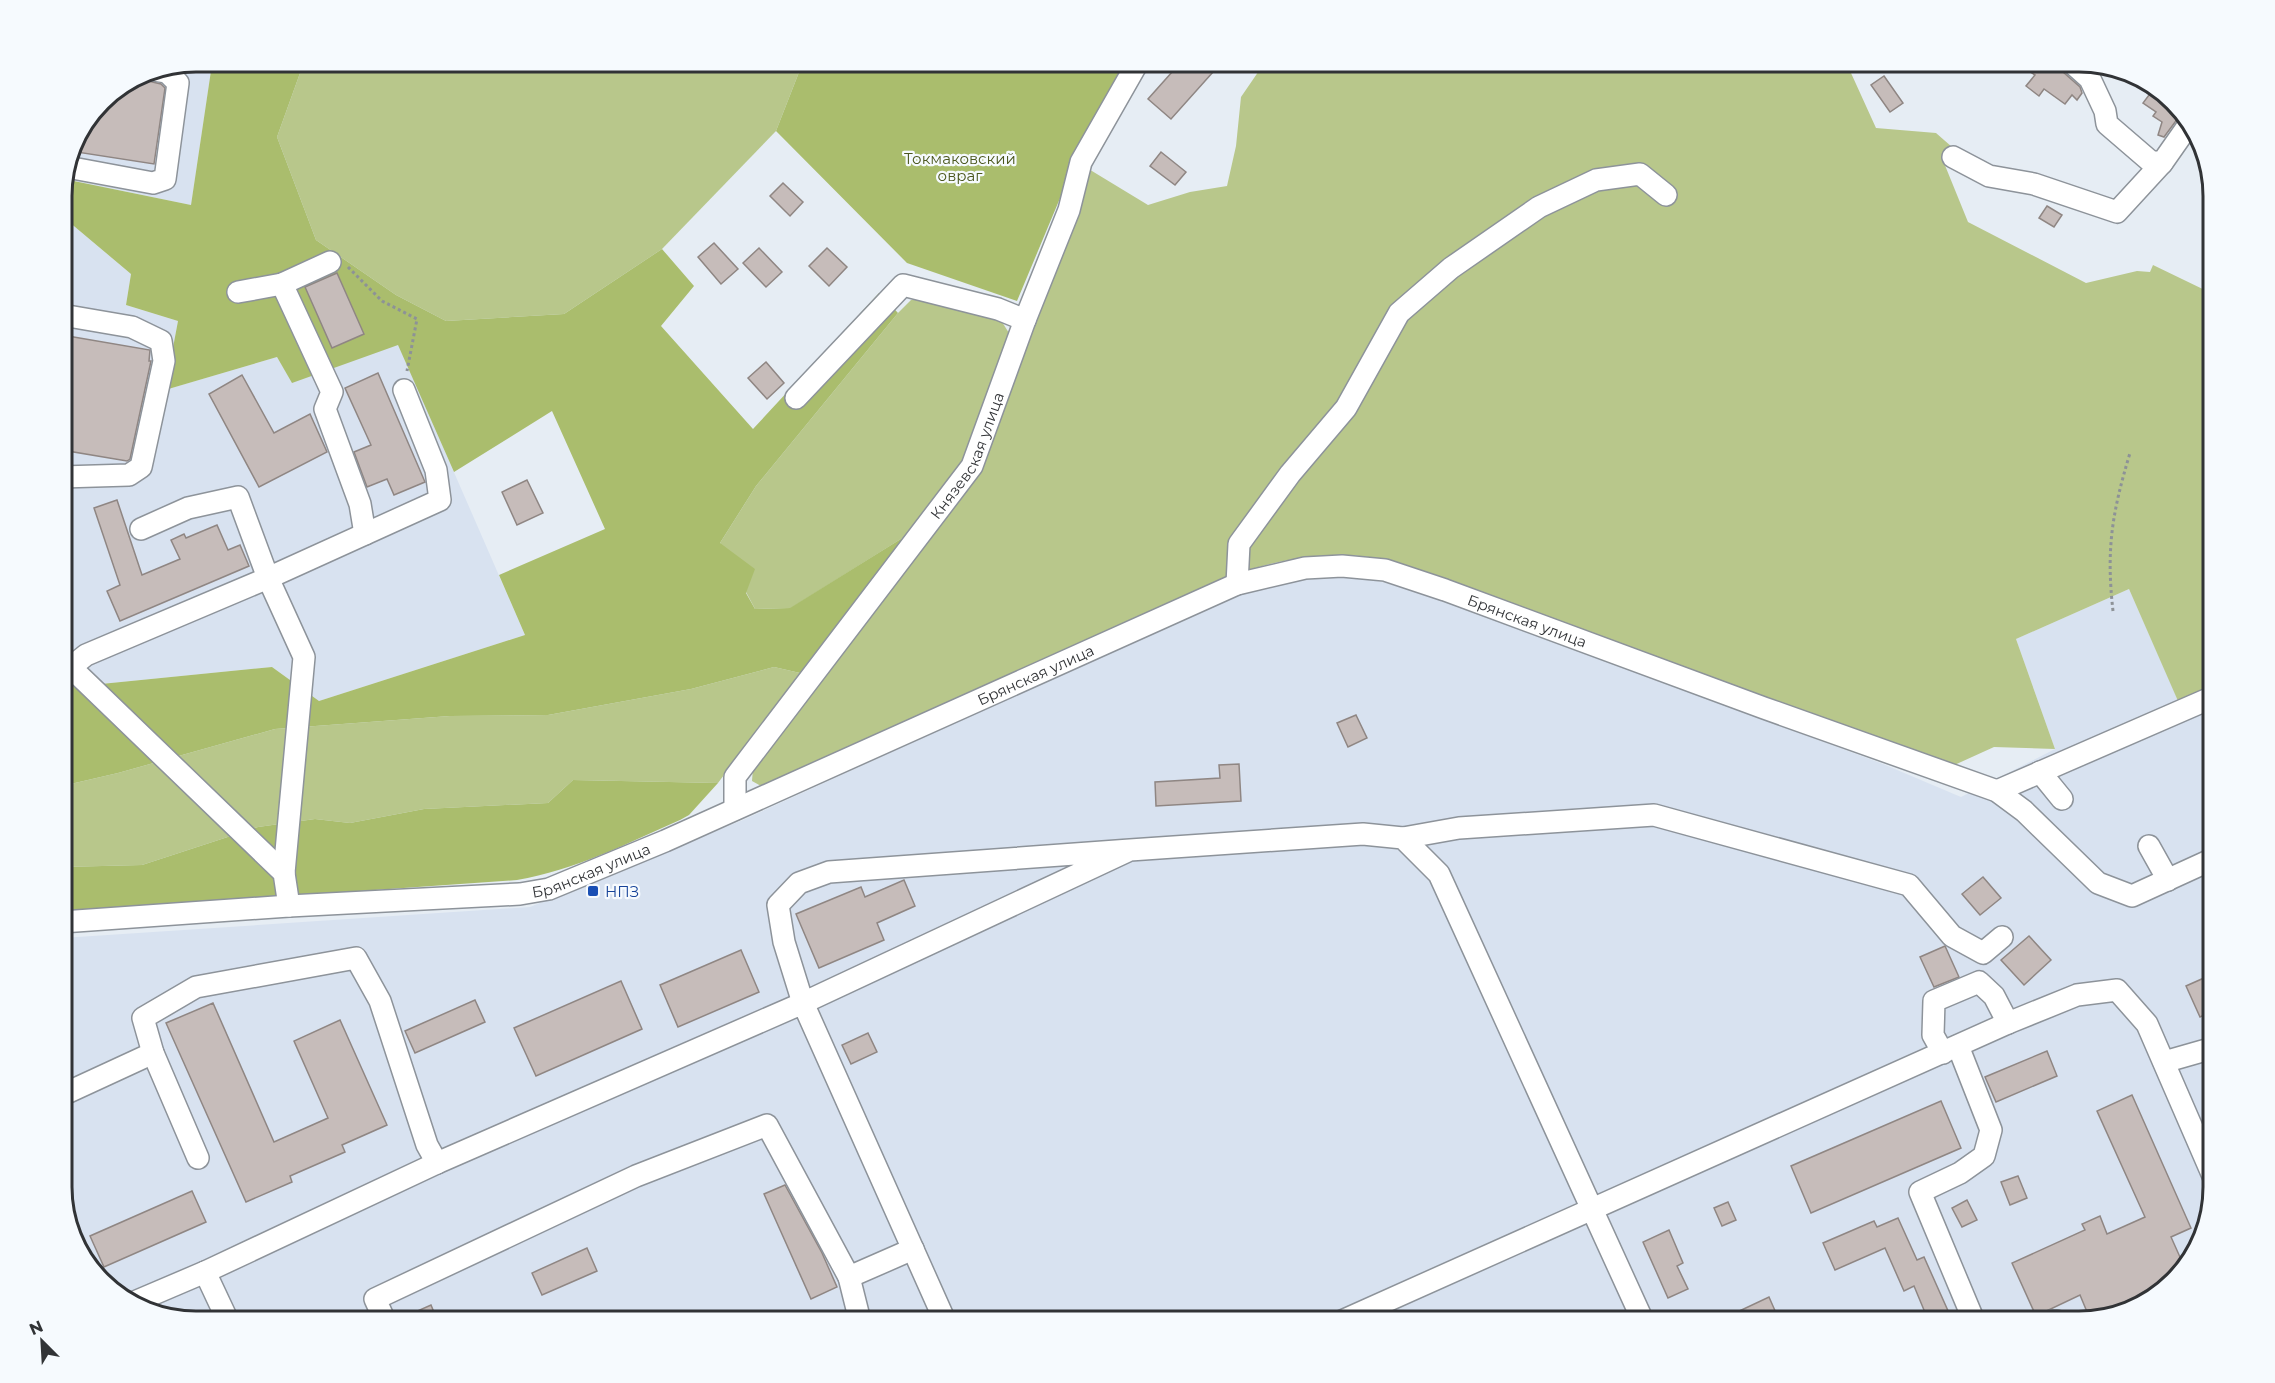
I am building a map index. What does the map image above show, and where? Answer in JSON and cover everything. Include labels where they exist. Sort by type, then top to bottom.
[{"type":"street","name":"Князевская улица","points":[[735,809],[735,777],[972,466],[1025,320],[1069,210],[1081,162],[1132,72]]},
{"type":"street","points":[[2083,72],[2091,79],[2105,111],[2107,124],[2150,160],[2162,163]]},
{"type":"street","points":[[75,169],[153,183],[165,179],[178,82],[170,75]]},
{"type":"street","points":[[1953,157],[1989,176],[2034,184],[2117,212],[2162,163],[2184,131]]},
{"type":"street","points":[[1237,584],[1239,544],[1290,474],[1346,408],[1399,313],[1451,268],[1539,207],[1596,180],[1640,174],[1666,195]]},
{"type":"street","points":[[238,292],[282,284],[330,262]]},
{"type":"street","points":[[282,284],[332,392],[324,409],[360,504],[365,534]]},
{"type":"street","points":[[796,398],[903,285],[998,309],[1025,320]]},
{"type":"street","points":[[72,317],[132,327],[161,340],[164,361],[141,467],[129,476],[72,477]]},
{"type":"street","points":[[72,661],[268,578],[440,500],[436,470],[404,390]]},
{"type":"street","points":[[141,530],[188,508],[238,497],[268,578],[304,657],[284,873],[289,906]]},
{"type":"street","name":"Брянская улица","points":[[72,921],[289,906],[520,894],[549,889],[636,854],[1237,584],[1305,568],[1342,566],[1385,570],[1445,590],[1997,791],[2024,811],[2098,883],[2132,896],[2203,864]]},
{"type":"street","points":[[72,669],[284,873]]},
{"type":"street","points":[[1997,791],[2203,701]]},
{"type":"street","points":[[2040,772],[2062,799]]},
{"type":"street","points":[[940,1311],[803,1003],[784,942],[778,905],[799,883],[829,872],[1363,834],[1403,838],[1459,828],[1654,815],[1909,885],[1952,936],[1983,953],[2002,937]]},
{"type":"street","points":[[1403,838],[1439,874],[1638,1311]]},
{"type":"street","points":[[2149,846],[2168,880]]},
{"type":"street","points":[[142,1299],[205,1272],[437,1163],[803,1003],[1130,850]]},
{"type":"street","points":[[198,1158],[153,1053],[142,1018],[196,987],[356,958],[380,1001],[427,1145],[437,1163]]},
{"type":"street","points":[[1969,1311],[1920,1192],[1960,1173],[1984,1156],[1991,1130],[1950,1049],[1933,1035],[1935,1001],[1979,982],[1994,996],[2008,1023]]},
{"type":"street","points":[[1367,1311],[2008,1023],[2077,995],[2116,990],[2147,1024],[2203,1151]]},
{"type":"street","points":[[2164,1062],[2203,1051]]},
{"type":"street","points":[[72,1090],[153,1053]]},
{"type":"street","points":[[380,1311],[375,1299],[636,1176],[767,1125],[849,1277],[857,1311]]},
{"type":"street","points":[[849,1277],[913,1249]]},
{"type":"street","points":[[205,1272],[223,1311]]},
{"type":"path","points":[[330,262],[346,264],[382,301],[417,319],[404,390]]},
{"type":"path","points":[[2113,611],[2109,575],[2110,543],[2114,510],[2130,453]]},
{"type":"shaded area","points":[[211,72],[191,205],[73,180],[81,148],[98,120],[114,103],[148,81],[172,74]]},
{"type":"shaded area","points":[[72,224],[131,274],[126,305],[178,321],[165,390],[277,357],[292,382],[398,344],[525,635],[319,701],[272,667],[101,684],[72,656]]},
{"type":"shaded area","points":[[1344,576],[1382,582],[1434,597],[1883,764],[1961,797],[2055,749],[2016,639],[2129,589],[2178,700],[2203,691],[2203,1187],[2199,1219],[2194,1235],[2177,1263],[2155,1285],[2127,1302],[2095,1310],[2079,1311],[196,1311],[164,1307],[134,1294],[108,1275],[85,1242],[74,1211],[72,1195],[72,937],[530,907],[743,820],[1238,594],[1270,584]]},
{"type":"green space","points":[[211,72],[300,72],[277,137],[316,240],[396,295],[446,321],[564,314],[662,249],[694,286],[661,326],[753,429],[879,293],[898,313],[756,486],[720,543],[755,569],[746,593],[755,609],[790,608],[904,537],[800,673],[774,667],[691,689],[548,715],[450,716],[275,729],[72,784],[72,656],[101,684],[272,667],[319,701],[525,635],[499,575],[605,529],[552,411],[454,472],[398,345],[292,383],[277,357],[165,390],[178,321],[126,305],[131,274],[72,224],[73,181],[191,205]]},
{"type":"green space","points":[[300,72],[799,72],[776,131],[662,249],[564,314],[446,321],[396,295],[316,240],[277,137]]},
{"type":"green space","name":"Токмаковский овраг","points":[[799,72],[1121,72],[1076,160],[1017,301],[907,263],[776,131]]},
{"type":"green space","points":[[1258,72],[1851,72],[1876,128],[1936,133],[1952,147],[1942,158],[1968,222],[2086,283],[2137,271],[2150,272],[2153,265],[2203,289],[2203,692],[2178,701],[2129,589],[2016,639],[2055,749],[1994,747],[1950,767],[1450,580],[1389,561],[1347,555],[1326,555],[1284,561],[1223,578],[761,786],[752,781],[753,768],[980,469],[1087,168],[1148,205],[1190,192],[1227,186],[1236,146],[1241,97]]},
{"type":"green space","points":[[926,299],[1002,322],[1009,333],[964,462],[904,537],[791,608],[755,609],[720,543],[756,486],[898,313],[911,300]]},
{"type":"green space","points":[[774,667],[800,673],[718,783],[573,780],[548,803],[424,809],[350,823],[315,819],[258,827],[142,865],[72,867],[72,784],[275,729],[450,716],[548,715],[691,689]]},
{"type":"green space","points":[[573,780],[718,783],[689,815],[680,820],[580,863],[538,876],[517,880],[72,911],[72,867],[142,865],[258,827],[315,819],[350,823],[424,809],[548,803]]},
{"type":"building","points":[[1172,72],[1213,72],[1171,119],[1148,99]]},
{"type":"building","points":[[2030,72],[2063,72],[2080,87],[2082,93],[2077,100],[2072,95],[2065,104],[2044,89],[2039,96],[2026,86],[2035,75]]},
{"type":"building","points":[[1884,76],[1903,103],[1890,112],[1871,85]]},
{"type":"building","points":[[148,81],[161,84],[165,88],[154,164],[80,152],[89,134],[108,108],[127,93]]},
{"type":"building","points":[[2149,94],[2167,108],[2177,120],[2164,137],[2158,135],[2162,122],[2153,116],[2156,112],[2143,103]]},
{"type":"building","points":[[1161,152],[1186,172],[1175,185],[1150,166]]},
{"type":"building","points":[[783,183],[803,202],[790,216],[770,196]]},
{"type":"building","points":[[2047,206],[2062,215],[2054,227],[2039,218]]},
{"type":"building","points":[[714,243],[738,269],[721,284],[698,257]]},
{"type":"building","points":[[759,248],[782,272],[766,287],[743,263]]},
{"type":"building","points":[[827,248],[847,267],[829,286],[809,266]]},
{"type":"building","points":[[337,273],[364,334],[332,348],[305,287]]},
{"type":"building","points":[[72,337],[150,350],[149,361],[151,361],[130,459],[127,461],[72,452]]},
{"type":"building","points":[[766,362],[784,383],[767,399],[748,378]]},
{"type":"building","points":[[378,373],[425,482],[394,495],[387,479],[367,487],[354,452],[371,445],[345,388]]},
{"type":"building","points":[[242,375],[274,433],[310,414],[327,452],[259,487],[209,394]]},
{"type":"building","points":[[527,480],[543,513],[517,525],[502,492]]},
{"type":"building","points":[[117,500],[142,575],[180,559],[171,540],[184,534],[186,538],[217,525],[228,550],[240,545],[249,566],[120,621],[107,591],[120,585],[94,508]]},
{"type":"building","points":[[1356,715],[1367,738],[1348,747],[1337,723]]},
{"type":"building","points":[[1239,764],[1241,801],[1156,806],[1155,782],[1220,778],[1219,765]]},
{"type":"building","points":[[1983,877],[2001,898],[1980,915],[1962,894]]},
{"type":"building","points":[[904,880],[915,906],[877,923],[884,940],[819,968],[796,914],[861,887],[865,897]]},
{"type":"building","points":[[2029,936],[2051,960],[2024,985],[2001,960]]},
{"type":"building","points":[[1945,946],[1959,977],[1934,987],[1920,957]]},
{"type":"building","points":[[741,950],[759,992],[678,1027],[660,985]]},
{"type":"building","points":[[2203,978],[2203,1016],[2200,1017],[2186,986]]},
{"type":"building","points":[[621,981],[642,1029],[536,1076],[514,1028]]},
{"type":"building","points":[[475,1000],[485,1022],[415,1053],[405,1031]]},
{"type":"building","points":[[213,1003],[274,1142],[328,1118],[294,1041],[340,1020],[387,1125],[342,1145],[345,1152],[290,1176],[292,1182],[246,1202],[166,1023]]},
{"type":"building","points":[[868,1033],[877,1052],[851,1064],[842,1045]]},
{"type":"building","points":[[2047,1051],[2057,1076],[1996,1102],[1985,1077]]},
{"type":"building","points":[[2132,1095],[2191,1228],[2171,1237],[2180,1258],[2167,1275],[2127,1302],[2086,1311],[2080,1295],[2046,1311],[2034,1311],[2012,1263],[2085,1230],[2082,1224],[2100,1216],[2107,1234],[2145,1217],[2097,1111]]},
{"type":"building","points":[[1941,1101],[1961,1148],[1811,1213],[1791,1166]]},
{"type":"building","points":[[2018,1176],[2027,1198],[2010,1205],[2001,1182]]},
{"type":"building","points":[[785,1185],[822,1253],[837,1287],[811,1299],[764,1194]]},
{"type":"building","points":[[192,1191],[206,1222],[104,1267],[90,1236]]},
{"type":"building","points":[[1967,1200],[1977,1220],[1962,1227],[1952,1208]]},
{"type":"building","points":[[1728,1202],[1736,1220],[1722,1226],[1714,1208]]},
{"type":"building","points":[[1898,1218],[1917,1260],[1924,1257],[1948,1311],[1924,1311],[1914,1286],[1904,1291],[1885,1248],[1835,1270],[1823,1243],[1874,1221],[1877,1227]]},
{"type":"building","points":[[1669,1230],[1683,1263],[1677,1266],[1688,1289],[1668,1298],[1643,1242]]},
{"type":"building","points":[[587,1248],[597,1271],[542,1295],[532,1273]]},
{"type":"building","points":[[1769,1297],[1775,1311],[1739,1311]]},
{"type":"building","points":[[431,1305],[433,1311],[417,1311]]},
{"type":"place","name":"НПЗ","points":[[593,891]]}]
